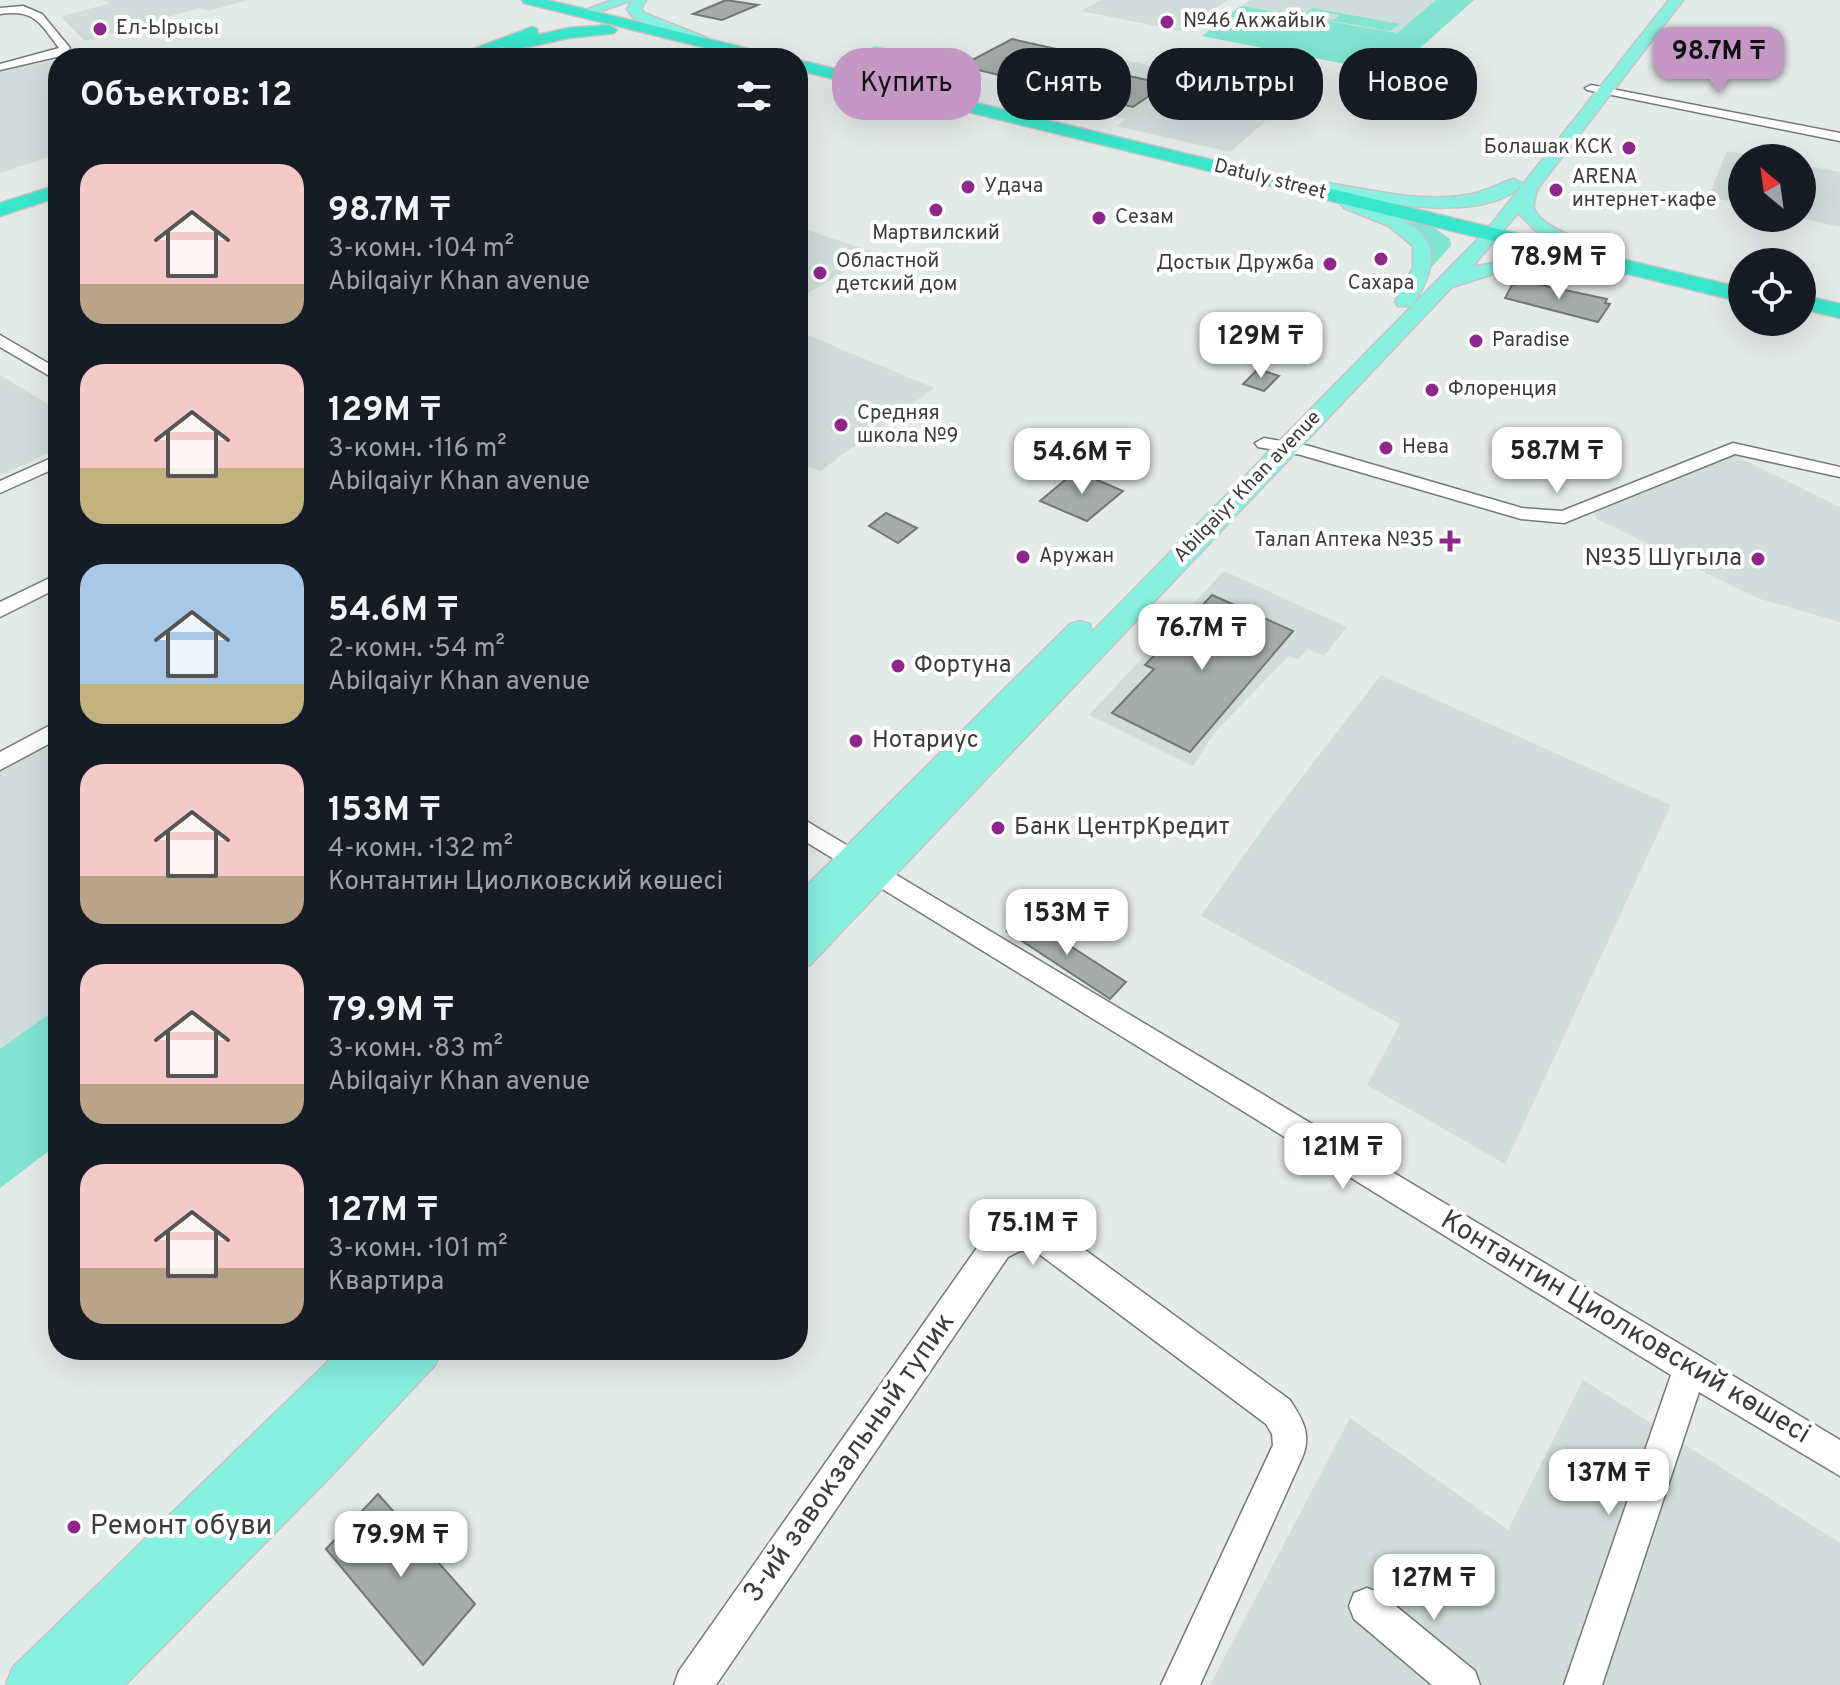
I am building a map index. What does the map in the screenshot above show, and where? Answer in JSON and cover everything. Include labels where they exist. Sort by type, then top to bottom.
[{"type":"highway","points":[[506,44],[538,22],[537,13],[520,0]]},
{"type":"highway","points":[[529,0],[593,12]]},
{"type":"highway","points":[[547,0],[731,48]]},
{"type":"highway","points":[[497,48],[593,12]]},
{"type":"highway","points":[[492,48],[591,30],[697,39],[739,48]]},
{"type":"highway","name":"Datuly street","points":[[808,65],[1603,258],[1728,291]]},
{"type":"highway","points":[[0,213],[48,197]]},
{"type":"highway","name":"Datuly street","points":[[1603,258],[1728,284]]},
{"type":"highway","points":[[1816,305],[1840,311]]},
{"type":"highway","points":[[1816,312],[1840,318]]},
{"type":"main road","points":[[593,12],[625,0]]},
{"type":"main road","points":[[639,0],[634,9],[639,16],[697,39]]},
{"type":"main road","name":"Abilqaiyr Khan avenue","points":[[1598,90],[1662,0]]},
{"type":"main road","name":"Abilqaiyr Khan avenue","points":[[808,942],[865,866],[1276,445],[1441,287],[1598,90],[1676,0]]},
{"type":"main road","points":[[1324,190],[1443,202],[1488,197],[1522,186],[1528,216],[1603,258]]},
{"type":"main road","points":[[1324,190],[1400,225],[1423,248],[1425,255],[1419,277],[1405,302]]},
{"type":"main road","name":"Abilqaiyr Khan avenue","points":[[1276,445],[1405,302],[1486,230]]},
{"type":"main road","points":[[1441,287],[1471,272],[1524,262],[1603,258]]},
{"type":"main road","name":"Abilqaiyr Khan avenue","points":[[808,909],[865,866]]},
{"type":"main road","points":[[31,1685],[361,1360]]},
{"type":"main road","points":[[89,1685],[316,1459],[410,1360]]},
{"type":"street","points":[[0,11],[36,2]]},
{"type":"street","points":[[21,7],[38,16],[65,48]]},
{"type":"street","points":[[0,67],[48,56]]},
{"type":"street","points":[[1598,90],[1840,137]]},
{"type":"street","points":[[0,340],[48,370]]},
{"type":"street","points":[[1276,445],[1521,513],[1564,517],[1733,448],[1840,472]]},
{"type":"street","points":[[0,488],[48,465]]},
{"type":"street","points":[[0,610],[48,585]]},
{"type":"street","points":[[0,762],[48,735]]},
{"type":"street","name":"Контантин Циолковский көшесі","points":[[808,831],[1840,1459]]},
{"type":"street","name":"3-ий завокзальный тупик","points":[[693,1685],[997,1246],[1019,1236],[1040,1236],[1278,1412],[1289,1429],[1290,1446],[1180,1685]]},
{"type":"street","points":[[1583,1685],[1690,1368]]},
{"type":"street","points":[[1367,1606],[1461,1685]]},
{"type":"shaded area","name":"Ел-Ырысы","points":[[104,0],[247,0],[209,11],[199,8],[85,41],[61,17],[110,3]]},
{"type":"shaded area","name":"№46 Акжайык","points":[[1101,0],[1228,0],[1181,31],[1081,11]]},
{"type":"shaded area","points":[[1250,0],[1474,0],[1420,48],[1339,48],[1339,63],[1323,60],[1323,48],[1264,48],[1202,36]]},
{"type":"shaded area","points":[[48,62],[48,157],[0,173],[0,71]]},
{"type":"shaded area","points":[[1131,62],[1147,65],[1147,120],[1266,121],[1230,152],[1117,126],[1125,120],[1131,120]]},
{"type":"shaded area","points":[[1727,151],[1728,151],[1728,201],[1709,196]]},
{"type":"shaded area","points":[[1816,168],[1840,172],[1840,227],[1816,222]]},
{"type":"shaded area","name":"Областной детский дом","points":[[808,230],[876,253],[808,293]]},
{"type":"shaded area","name":"Средняя школа №9","points":[[808,335],[934,388],[820,471],[808,466]]},
{"type":"shaded area","points":[[0,375],[48,404],[48,453],[0,476]]},
{"type":"shaded area","name":"№35 Шугыла","points":[[1726,455],[1736,456],[1840,507],[1840,622],[1757,598],[1597,519],[1593,511]]},
{"type":"shaded area","points":[[1224,571],[1347,627],[1324,656],[1308,649],[1298,659],[1289,656],[1215,732],[1193,766],[1089,715]]},
{"type":"shaded area","points":[[1381,675],[1671,805],[1505,1164],[1367,1085],[1400,1024],[1201,916],[1266,824]]},
{"type":"shaded area","points":[[48,741],[48,1152],[0,1188],[0,769]]},
{"type":"shaded area","points":[[1583,1380],[1840,1543],[1840,1685],[1210,1685],[1350,1418],[1508,1530]]},
{"type":"green space","points":[[1436,0],[1474,0],[1420,48],[1339,48],[1339,63],[1323,60],[1323,48],[1264,48],[1202,36],[1241,6],[1397,33]]},
{"type":"green space","points":[[1269,8],[1304,14],[1312,8],[1400,24],[1390,31],[1322,19],[1334,20],[1339,15],[1316,11],[1311,15],[1318,18]]},
{"type":"green space","points":[[1377,212],[1431,225],[1450,239],[1451,246],[1426,273],[1429,256]]},
{"type":"green space","points":[[48,1015],[48,1152],[0,1188],[0,1049]]},
{"type":"building","points":[[726,0],[758,5],[722,20],[693,14]]},
{"type":"building","points":[[1012,39],[1052,48],[997,48],[997,75],[981,71],[981,55]]},
{"type":"building","points":[[1131,76],[1147,80],[1147,97],[1133,107]]},
{"type":"building","points":[[1527,282],[1607,299],[1605,303],[1610,304],[1598,322],[1505,298],[1512,285]]},
{"type":"building","points":[[1258,369],[1279,376],[1264,391],[1243,384]]},
{"type":"building","points":[[1076,471],[1123,491],[1087,521],[1040,501]]},
{"type":"building","points":[[886,513],[917,528],[898,543],[869,526]]},
{"type":"building","points":[[1212,595],[1293,631],[1190,752],[1112,713],[1154,669],[1145,665]]},
{"type":"building","points":[[1022,915],[1126,982],[1110,999],[1007,931]]},
{"type":"building","points":[[378,1494],[475,1604],[423,1665],[326,1549]]},
{"type":"place","name":"№46 Акжайык","points":[[1167,22]]},
{"type":"place","name":"Ел-Ырысы","points":[[100,29]]},
{"type":"place","name":"Болашак КСК","points":[[1629,148]]},
{"type":"place","name":"Удача","points":[[968,187]]},
{"type":"place","name":"ARENA интернет-кафе","points":[[1556,190]]},
{"type":"place","name":"Мартвилский","points":[[936,210]]},
{"type":"place","name":"Сезам","points":[[1099,218]]},
{"type":"place","name":"Сахара","points":[[1381,259]]},
{"type":"place","name":"Достык Дружба","points":[[1330,264]]},
{"type":"place","name":"Областной детский дом","points":[[820,273]]},
{"type":"place","name":"Paradise","points":[[1476,341]]},
{"type":"place","name":"Флоренция","points":[[1432,390]]},
{"type":"place","name":"Средняя школа №9","points":[[841,425]]},
{"type":"place","name":"Нева","points":[[1386,448]]},
{"type":"place","name":"Талап Аптека №35","points":[[1450,541]]},
{"type":"place","name":"Аружан","points":[[1023,557]]},
{"type":"place","name":"№35 Шугыла","points":[[1758,559]]},
{"type":"place","name":"Фортуна","points":[[898,666]]},
{"type":"place","name":"Нотариус","points":[[856,741]]},
{"type":"place","name":"Банк ЦентрКредит","points":[[998,828]]},
{"type":"place","name":"Ремонт обуви","points":[[74,1527]]}]
